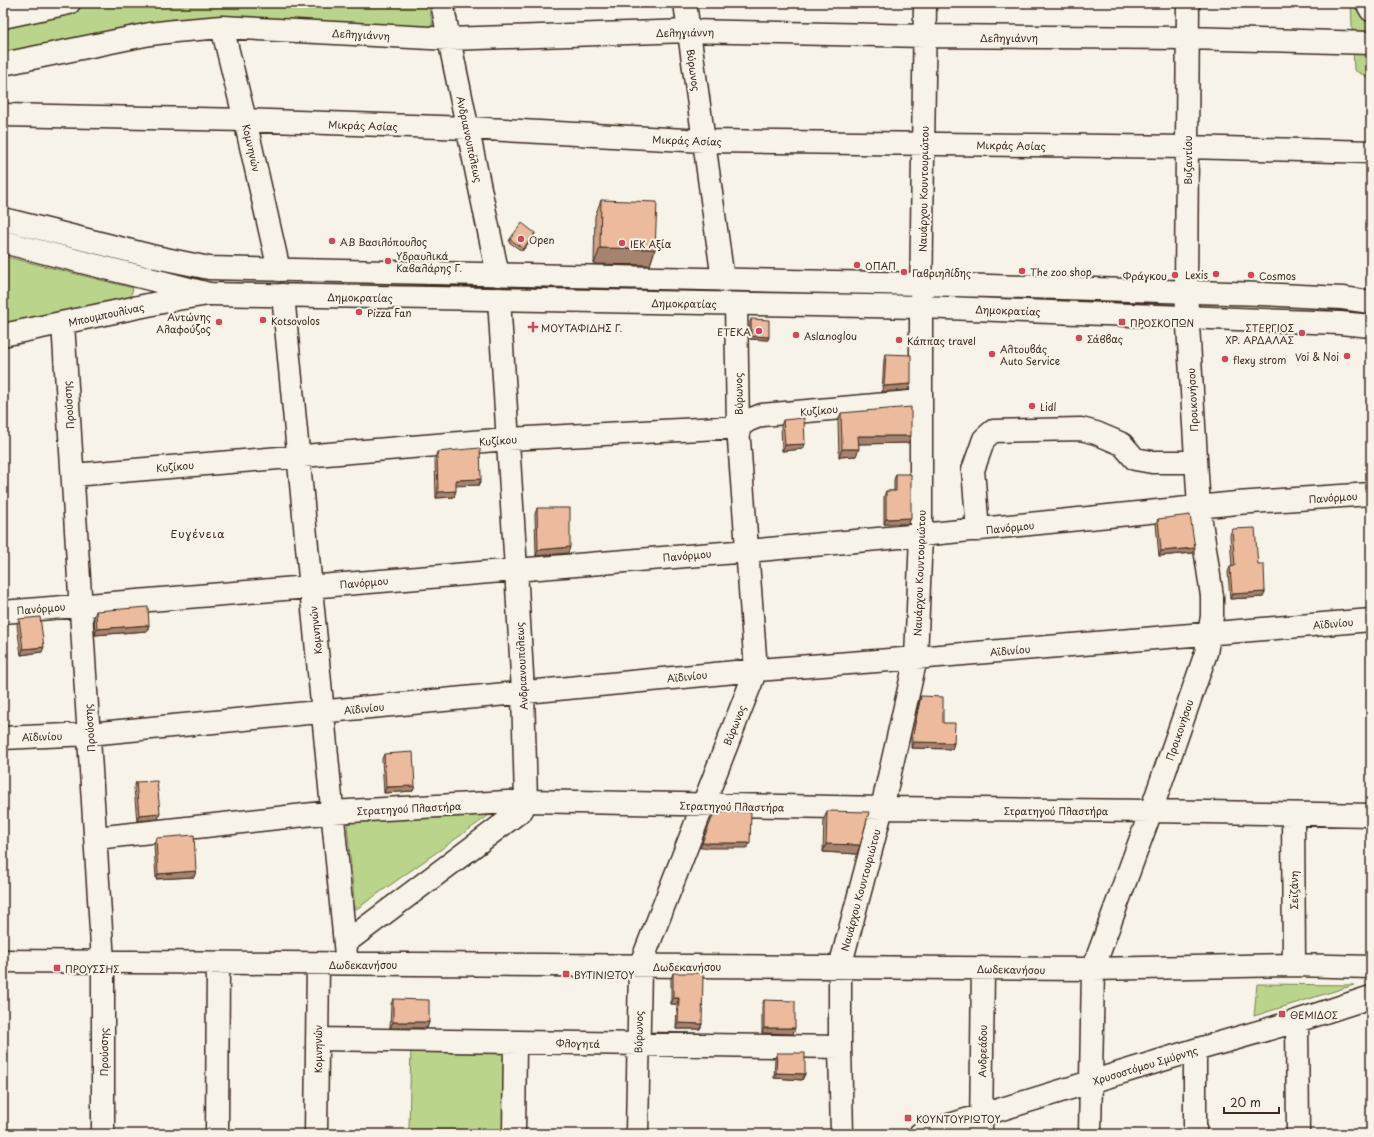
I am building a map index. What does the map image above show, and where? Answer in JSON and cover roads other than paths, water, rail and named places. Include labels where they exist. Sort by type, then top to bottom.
[{"type":"street","points":[[3,17],[69,3]]},
{"type":"street","name":"Ανδριανουπόλεως","points":[[442,3],[448,39],[498,275]]},
{"type":"street","name":"Βύρωνος","points":[[685,3],[724,280]]},
{"type":"street","name":"Ναυάρχου Κουντουριώτου","points":[[842,1134],[840,967],[882,808],[916,658],[921,536],[921,307],[925,3]]},
{"type":"street","name":"Βυζαντίου","points":[[1187,318],[1188,3]]},
{"type":"street","points":[[1367,3],[1371,10]]},
{"type":"street","name":"Δεληγιάννη","points":[[3,64],[150,34],[222,27],[448,39],[688,31],[925,36],[1188,38],[1371,43]]},
{"type":"street","name":"Κομνηνών","points":[[222,27],[280,270]]},
{"type":"street","name":"Μικράς Ασίας","points":[[3,115],[245,120],[468,128],[704,141],[1371,152]]},
{"type":"street","points":[[3,219],[151,256],[209,268],[922,284],[1342,298],[1371,302]]},
{"type":"street","name":"Δημοκρατίας","points":[[3,242],[209,294],[921,307],[1340,323],[1371,326]]},
{"type":"street","name":"Μπουμπουλίνας","points":[[3,335],[177,299],[209,294]]},
{"type":"street","name":"Κομνηνών","points":[[283,295],[346,953]]},
{"type":"street","name":"Ανδριανουπόλεως","points":[[498,299],[523,692],[526,801]]},
{"type":"street","name":"Βύρωνος","points":[[637,1134],[640,966],[756,670],[738,427],[736,304]]},
{"type":"street","name":"Προικονήσου","points":[[1090,1134],[1093,969],[1151,811],[1206,653],[1210,633],[1212,596],[1198,508],[1187,318]]},
{"type":"street","name":"Προύσσης","points":[[63,323],[103,962],[103,1134]]},
{"type":"street","name":"Κυζίκου","points":[[73,475],[508,439],[738,427],[749,420],[762,415],[921,401]]},
{"type":"street","points":[[978,530],[973,470],[984,439],[993,431],[1082,429],[1122,444],[1136,459],[1152,462],[1196,462]]},
{"type":"street","name":"Πανόρμου","points":[[3,612],[748,551],[921,536],[1237,503],[1371,494]]},
{"type":"street","name":"Αϊδινίου","points":[[3,738],[89,734],[756,670],[1371,620]]},
{"type":"street","points":[[346,953],[522,810],[526,801]]},
{"type":"street","name":"Στρατηγού Πλαστήρα","points":[[96,838],[332,812],[526,801],[1371,816]]},
{"type":"street","name":"Σεϊζάνη","points":[[1293,815],[1294,965]]},
{"type":"street","name":"Δωδεκανήσου","points":[[3,961],[318,964],[346,953],[640,966],[1093,969],[1294,965],[1371,967]]},
{"type":"street","points":[[217,1134],[218,963]]},
{"type":"street","name":"Κομνηνών","points":[[316,1134],[318,964]]},
{"type":"street","name":"Ανδρεάδου","points":[[981,1125],[983,968]]},
{"type":"street","name":"Χρυσοστόμου Σμύρνης","points":[[920,1134],[981,1125],[1091,1082],[1297,1021],[1371,997]]},
{"type":"street","points":[[1297,1021],[1298,1134]]},
{"type":"street","name":"Φλογητά","points":[[317,1040],[840,1047]]},
{"type":"street","points":[[514,1134],[515,1042]]},
{"type":"street","points":[[1194,1134],[1195,1050]]},
{"type":"place","name":"Open","points":[[521,239]]},
{"type":"place","name":"ΑΒ Βασιλόπουλος","points":[[332,241]]},
{"type":"place","name":"ΙΕΚ Αξία","points":[[622,243]]},
{"type":"place","name":"Υδραυλικά Καβαλάρης Γ.","points":[[388,261]]},
{"type":"place","name":"ΟΠΑΠ","points":[[857,265]]},
{"type":"place","name":"The zoo shop","points":[[1022,271]]},
{"type":"place","name":"Γαβριηλίδης","points":[[904,272]]},
{"type":"place","name":"Lexis","points":[[1216,274]]},
{"type":"place","name":"Φράγκου","points":[[1175,275]]},
{"type":"place","name":"Cosmos","points":[[1251,275]]},
{"type":"place","name":"Pizza Fan","points":[[359,312]]},
{"type":"place","name":"Kotsovolos","points":[[263,320]]},
{"type":"place","name":"Αντώνης Αλαφούζος","points":[[219,322]]},
{"type":"place","name":"ΠΡΟΣΚΟΠΩΝ","points":[[1122,322]]},
{"type":"place","name":"ΜΟΥΤΑΦΙΔΗΣ Γ.","points":[[533,327]]},
{"type":"place","name":"ΕΤΕΚΑ","points":[[759,331]]},
{"type":"place","name":"ΣΤΕΡΓΙΟΣ ΧΡ. ΑΡΔΑΛΑΣ","points":[[1302,333]]},
{"type":"place","name":"Aslanoglou","points":[[796,335]]},
{"type":"place","name":"Σάββας","points":[[1079,338]]},
{"type":"place","name":"Κάππας travel","points":[[899,340]]},
{"type":"place","name":"Αλτουβάς Auto Service","points":[[992,354]]},
{"type":"place","name":"Voi & Noi","points":[[1347,356]]},
{"type":"place","name":"flexy strom","points":[[1225,359]]},
{"type":"place","name":"Lidl","points":[[1032,406]]},
{"type":"place","name":"ΠΡΟΥΣΣΗΣ","points":[[57,968]]},
{"type":"place","name":"ΒΥΤΙΝΙΩΤΟΥ","points":[[566,974]]},
{"type":"place","name":"ΘΕΜΙΔΟΣ","points":[[1282,1014]]},
{"type":"place","name":"ΚΟΥΝΤΟΥΡΙΩΤΟΥ","points":[[908,1118]]},
{"type":"district","name":"Ευγένεια","points":[[198,533]]}]
